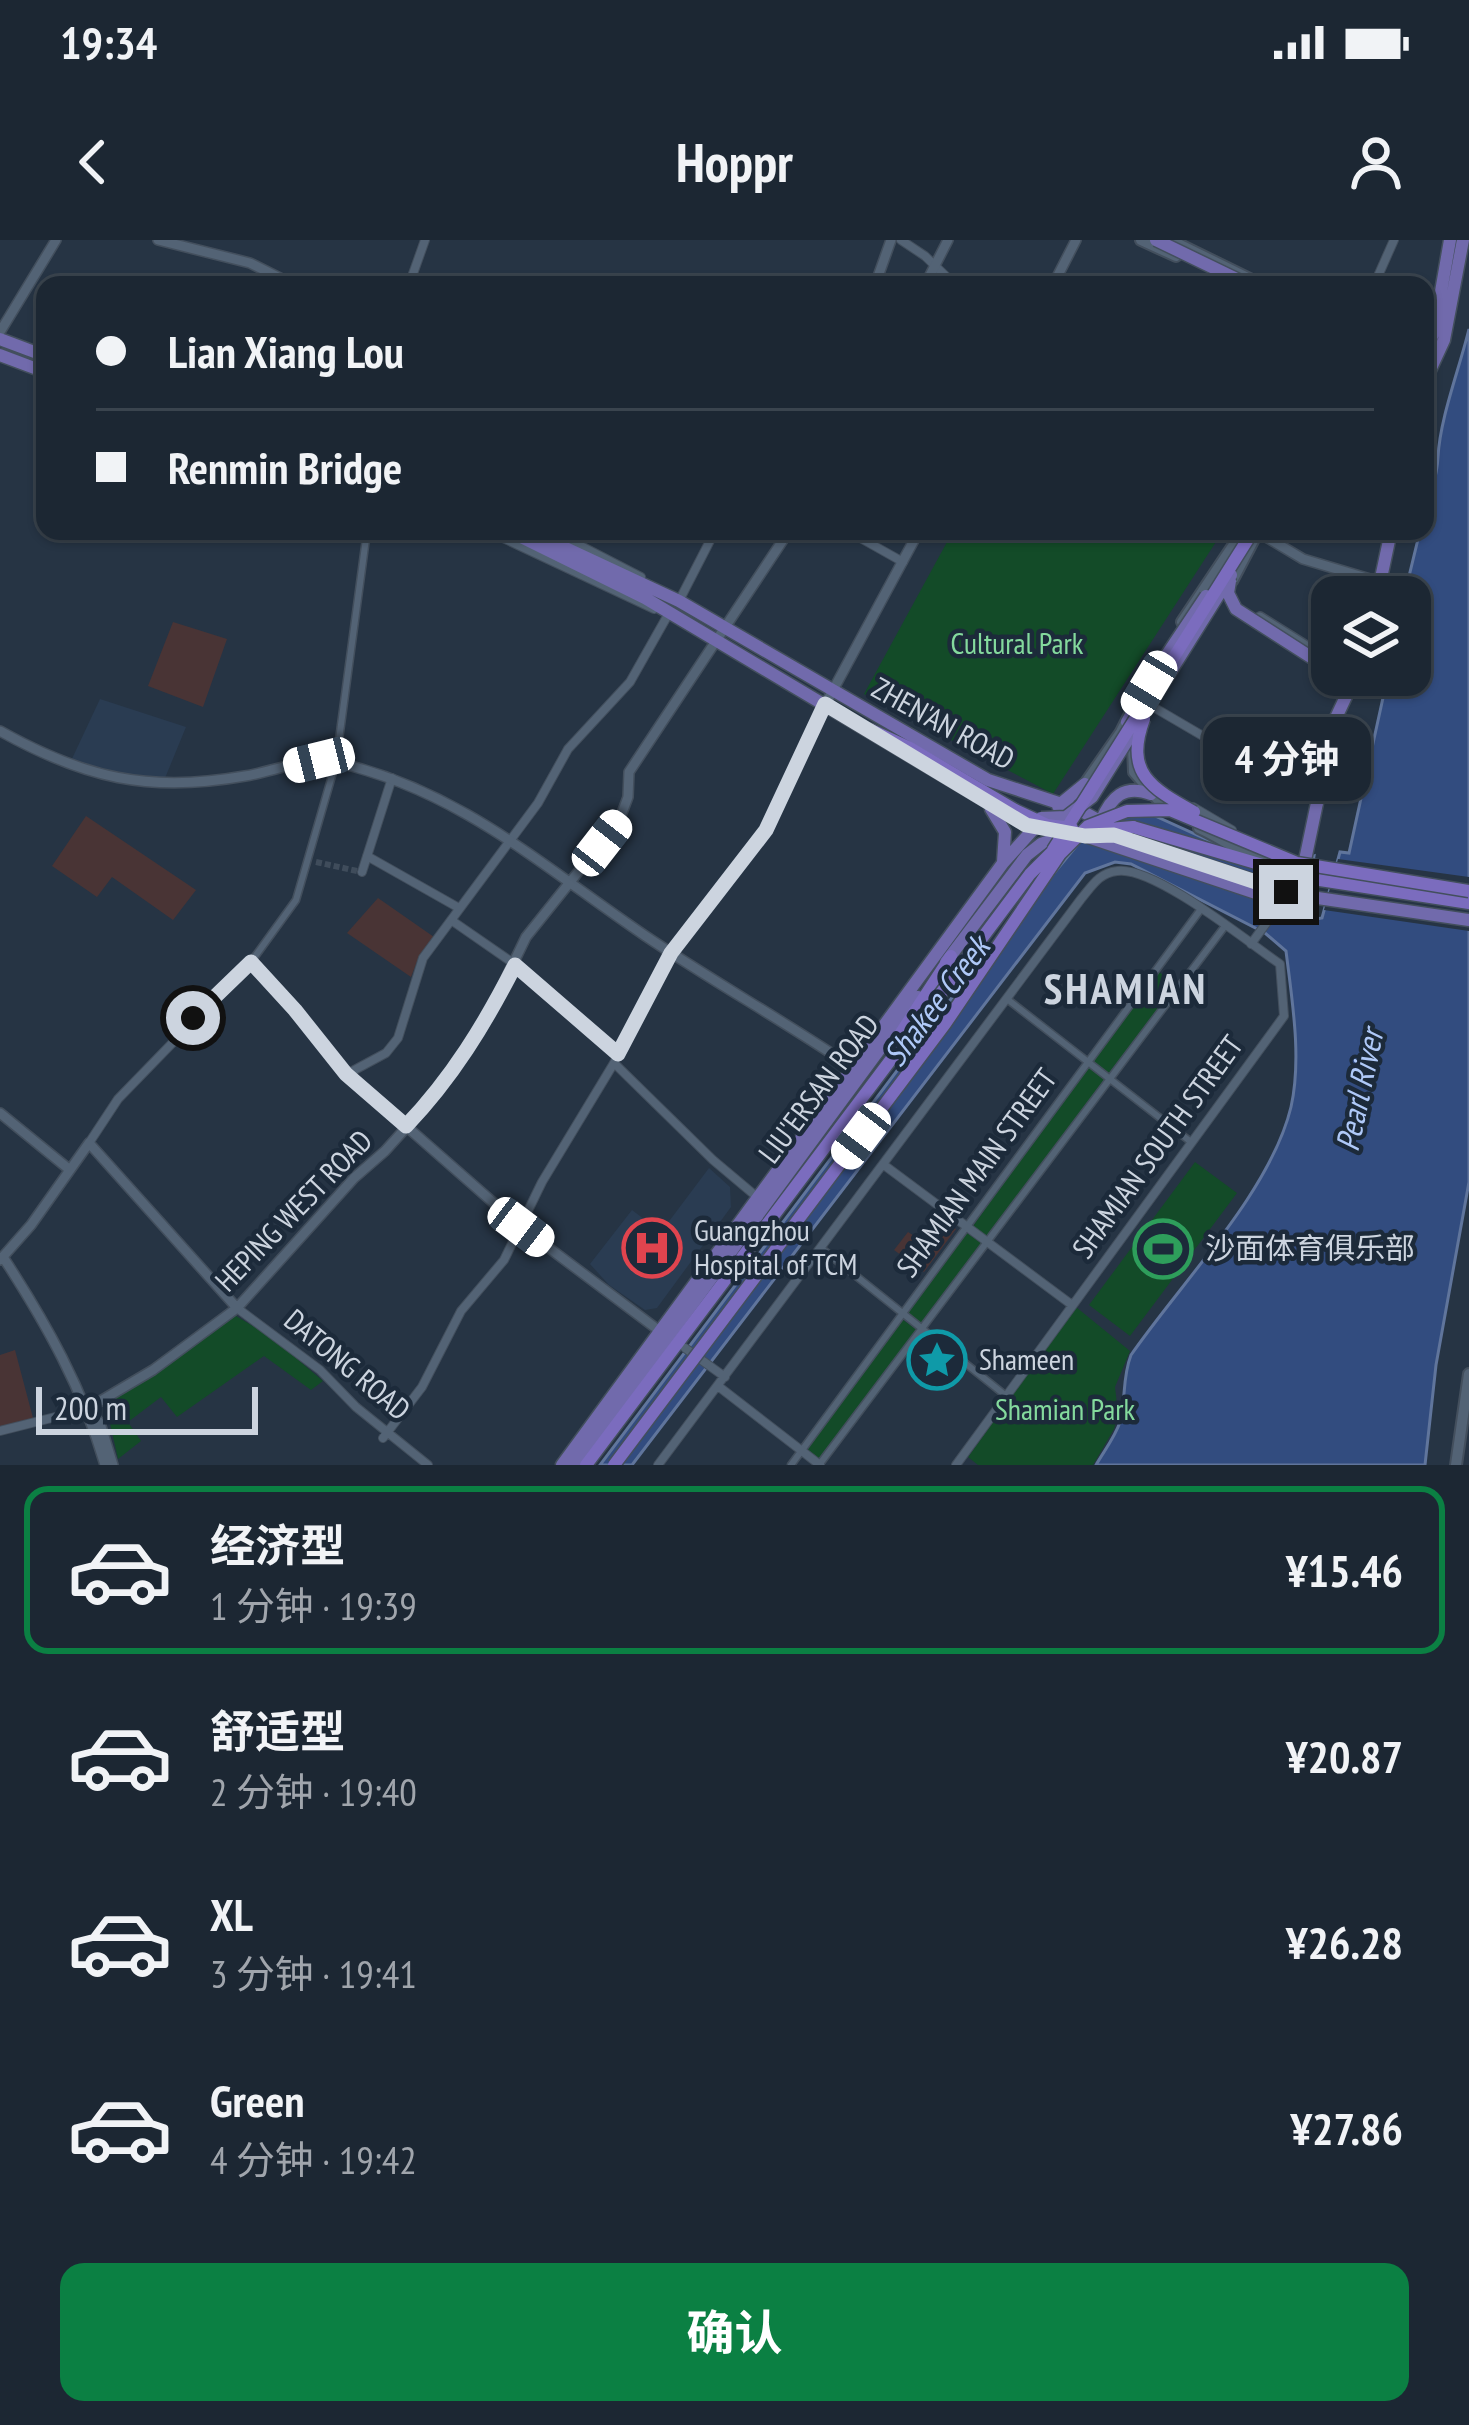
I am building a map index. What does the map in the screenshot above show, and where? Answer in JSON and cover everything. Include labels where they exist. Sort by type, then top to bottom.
[{"type":"highway","points":[[997,949],[1247,540]]},
{"type":"highway","points":[[1145,721],[1136,757],[1149,783],[1252,845]]},
{"type":"highway","points":[[871,730],[1054,826],[1133,827],[1302,876],[1469,903]]},
{"type":"highway","points":[[614,1465],[997,949],[1066,846],[1088,826],[1136,809],[1161,809],[1312,867],[1469,891]]},
{"type":"highway","points":[[586,1465],[1030,874],[1060,844],[1083,831],[1133,827]]},
{"type":"highway","points":[[821,1152],[951,956]]},
{"type":"main road","points":[[1141,240],[1217,276]]},
{"type":"main road","points":[[1156,240],[1230,276]]},
{"type":"main road","points":[[1170,240],[1244,276]]},
{"type":"main road","points":[[1434,332],[1450,240]]},
{"type":"main road","points":[[1434,361],[1444,340],[1463,240]]},
{"type":"main road","points":[[0,336],[36,352]]},
{"type":"main road","points":[[0,355],[36,369]]},
{"type":"main road","points":[[529,540],[674,607]]},
{"type":"main road","points":[[546,540],[674,607]]},
{"type":"main road","points":[[1120,732],[1141,686],[1246,540]]},
{"type":"main road","points":[[1120,732],[1247,540]]},
{"type":"main road","points":[[1016,810],[1054,820],[1078,811],[1096,793],[1155,708],[1224,594],[1249,540]]},
{"type":"main road","points":[[1381,576],[1389,540]]},
{"type":"main road","points":[[1031,797],[1054,797],[1085,784],[1230,562]]},
{"type":"main road","points":[[1230,562],[1228,593],[1236,609],[1311,654]]},
{"type":"main road","points":[[1230,562],[1145,721],[1131,762],[1151,794],[1184,811],[1232,848],[1276,862],[1296,861],[1307,848]]},
{"type":"main road","points":[[1206,603],[1224,594]]},
{"type":"main road","name":"ZHEN'AN ROAD","points":[[674,607],[725,628],[988,780],[1063,808],[1096,833]]},
{"type":"main road","name":"ZHEN'AN ROAD","points":[[674,607],[716,642],[987,803],[1034,828],[1096,833]]},
{"type":"main road","points":[[1096,833],[1244,889],[1285,899],[1302,876],[1338,696]]},
{"type":"main road","name":"LIU'ERSAN ROAD","points":[[574,1465],[821,1124],[951,956],[1003,863],[1034,828],[1063,808],[1085,784]]},
{"type":"main road","name":"LIU'ERSAN ROAD","points":[[562,1465],[852,1067],[994,886],[1041,844],[1096,833],[1108,804],[1119,793],[1134,789],[1151,794]]},
{"type":"main road","points":[[987,803],[1005,832],[1003,863]]},
{"type":"main road","points":[[1063,808],[1064,823],[1287,889],[1469,917]]},
{"type":"main road","points":[[1456,1465],[1469,1374]]},
{"type":"street","points":[[0,336],[56,240]]},
{"type":"street","points":[[158,240],[250,263],[276,276]]},
{"type":"street","points":[[412,276],[425,240]]},
{"type":"street","points":[[878,276],[891,240]]},
{"type":"street","points":[[901,240],[946,276]]},
{"type":"street","points":[[930,276],[948,240]]},
{"type":"street","points":[[1058,276],[1076,240]]},
{"type":"street","points":[[1378,276],[1394,240]]},
{"type":"street","points":[[109,1465],[100,1423],[87,1409],[50,1330],[2,1258],[118,1099],[251,962],[296,900],[312,861],[336,762],[366,540]]},
{"type":"street","points":[[507,540],[631,600],[674,607]]},
{"type":"street","points":[[570,540],[657,585],[674,607]]},
{"type":"street","points":[[346,1074],[386,1053],[398,1038],[423,958],[538,803],[568,749],[630,682],[710,540]]},
{"type":"street","name":"HEPING WEST ROAD","points":[[87,1409],[153,1370],[237,1308],[431,1100],[483,1026],[526,938],[619,821],[628,797],[628,772],[783,540]]},
{"type":"street","points":[[864,540],[903,562]]},
{"type":"street","points":[[386,1434],[422,1387],[461,1311],[504,1260],[542,1182],[616,1059],[671,953],[758,843],[825,704],[914,540]]},
{"type":"street","points":[[1269,540],[1303,560],[1359,576]]},
{"type":"street","points":[[1224,594],[1311,652]]},
{"type":"street","points":[[1155,708],[1319,804]]},
{"type":"street","points":[[1145,721],[1141,752],[1159,784],[1273,851],[1295,856],[1307,848]]},
{"type":"street","points":[[0,731],[62,763],[149,784],[207,782],[319,760],[392,778],[509,837],[671,953],[852,1067]]},
{"type":"street","points":[[360,872],[392,778]]},
{"type":"street","points":[[368,856],[459,908]]},
{"type":"street","name":"SHAMIAN SOUTH STREET","points":[[956,1465],[1284,1016],[1280,964],[1161,882],[1129,870],[1100,877],[1007,999]]},
{"type":"street","points":[[1244,889],[1275,910],[1298,908],[1302,876]]},
{"type":"street","name":"SHAMIAN MAIN STREET","points":[[791,1465],[1201,909]]},
{"type":"street","points":[[1252,943],[1275,910]]},
{"type":"street","points":[[451,920],[515,965],[616,1059],[713,1160],[757,1197]]},
{"type":"street","name":"SHAMIAN MAIN STREET","points":[[819,1465],[1226,926]]},
{"type":"street","points":[[251,962],[346,1074],[521,1227],[661,1332]]},
{"type":"street","points":[[658,1465],[1007,999],[1191,1142]]},
{"type":"street","points":[[0,1113],[70,1170]]},
{"type":"street","name":"DATONG ROAD","points":[[88,1143],[237,1308],[302,1355],[386,1434],[428,1465]]},
{"type":"street","points":[[884,1165],[1072,1305]]},
{"type":"street","points":[[821,1248],[1005,1395]]},
{"type":"street","points":[[686,1348],[725,1377]]},
{"type":"street","points":[[718,1386],[819,1465]]},
{"type":"street","points":[[0,1430],[87,1409]]},
{"type":"shaded area","points":[[173,622],[227,639],[203,707],[148,686]]},
{"type":"shaded area","points":[[100,699],[186,727],[163,783],[70,763]]},
{"type":"shaded area","points":[[86,816],[196,890],[173,920],[112,877],[97,897],[52,866]]},
{"type":"shaded area","points":[[378,898],[434,937],[411,977],[347,933]]},
{"type":"shaded area","name":"Guangzhou Hospital of TCM","points":[[709,1168],[730,1187],[731,1207],[657,1308],[645,1310],[609,1285],[590,1264],[632,1210],[661,1232]]},
{"type":"shaded area","points":[[937,1215],[956,1229],[924,1272],[894,1250],[908,1232],[919,1239]]},
{"type":"shaded area","points":[[15,1350],[33,1418],[0,1427],[0,1355]]},
{"type":"green space","name":"Cultural Park","points":[[948,540],[1217,540],[1053,794],[864,694]]},
{"type":"green space","points":[[1158,971],[1176,985],[1109,1073],[1091,1060]]},
{"type":"green space","points":[[1087,1065],[1105,1078],[986,1240],[971,1229]]},
{"type":"green space","name":"沙面体育俱乐部","points":[[1195,1162],[1237,1193],[1130,1336],[1089,1305]]},
{"type":"green space","points":[[967,1233],[983,1244],[922,1324],[907,1313]]},
{"type":"green space","name":"Shamian Park","points":[[1076,1307],[1130,1351],[1115,1387],[1118,1413],[1114,1429],[1093,1465],[978,1465],[968,1457]]},
{"type":"green space","points":[[236,1316],[270,1336],[323,1381],[311,1390],[264,1356],[177,1417],[161,1397],[128,1422],[141,1441],[118,1459],[105,1401],[161,1369]]},
{"type":"green space","points":[[902,1319],[917,1330],[818,1461],[805,1451]]},
{"type":"water","name":"Pearl River","points":[[1469,329],[1469,1182],[1436,1365],[1425,1465],[1096,1465],[1120,1422],[1131,1355],[1245,1204],[1280,1139],[1296,1069],[1286,951],[1265,933],[1131,864],[1115,862],[1085,873],[632,1465],[600,1465],[960,987],[1078,844],[1114,809],[1133,806],[1280,868],[1314,856],[1305,914],[1311,920],[1322,918],[1340,852],[1349,853],[1383,696],[1431,696],[1431,576],[1409,576],[1418,540],[1434,540],[1442,426]]},
{"type":"pier","points":[[1338,859],[1469,877],[1469,931],[1324,910]]},
{"type":"tunnel","points":[[316,862],[357,871]]},
{"type":"place","name":"Guangzhou Hospital of TCM","points":[[652,1248]]},
{"type":"place","name":"沙面体育俱乐部","points":[[1163,1249]]},
{"type":"place","name":"Shameen","points":[[937,1360]]},
{"type":"district","name":"SHAMIAN","points":[[1126,989]]},
{"type":"route","points":[[193,1018],[251,962],[346,1074],[406,1126],[452,1073],[515,965],[618,1054],[671,953],[766,830],[825,704],[1034,828],[1114,835],[1286,892]]},
{"type":"water label","name":"Shakee Creek","points":[[936,1001]]}]
